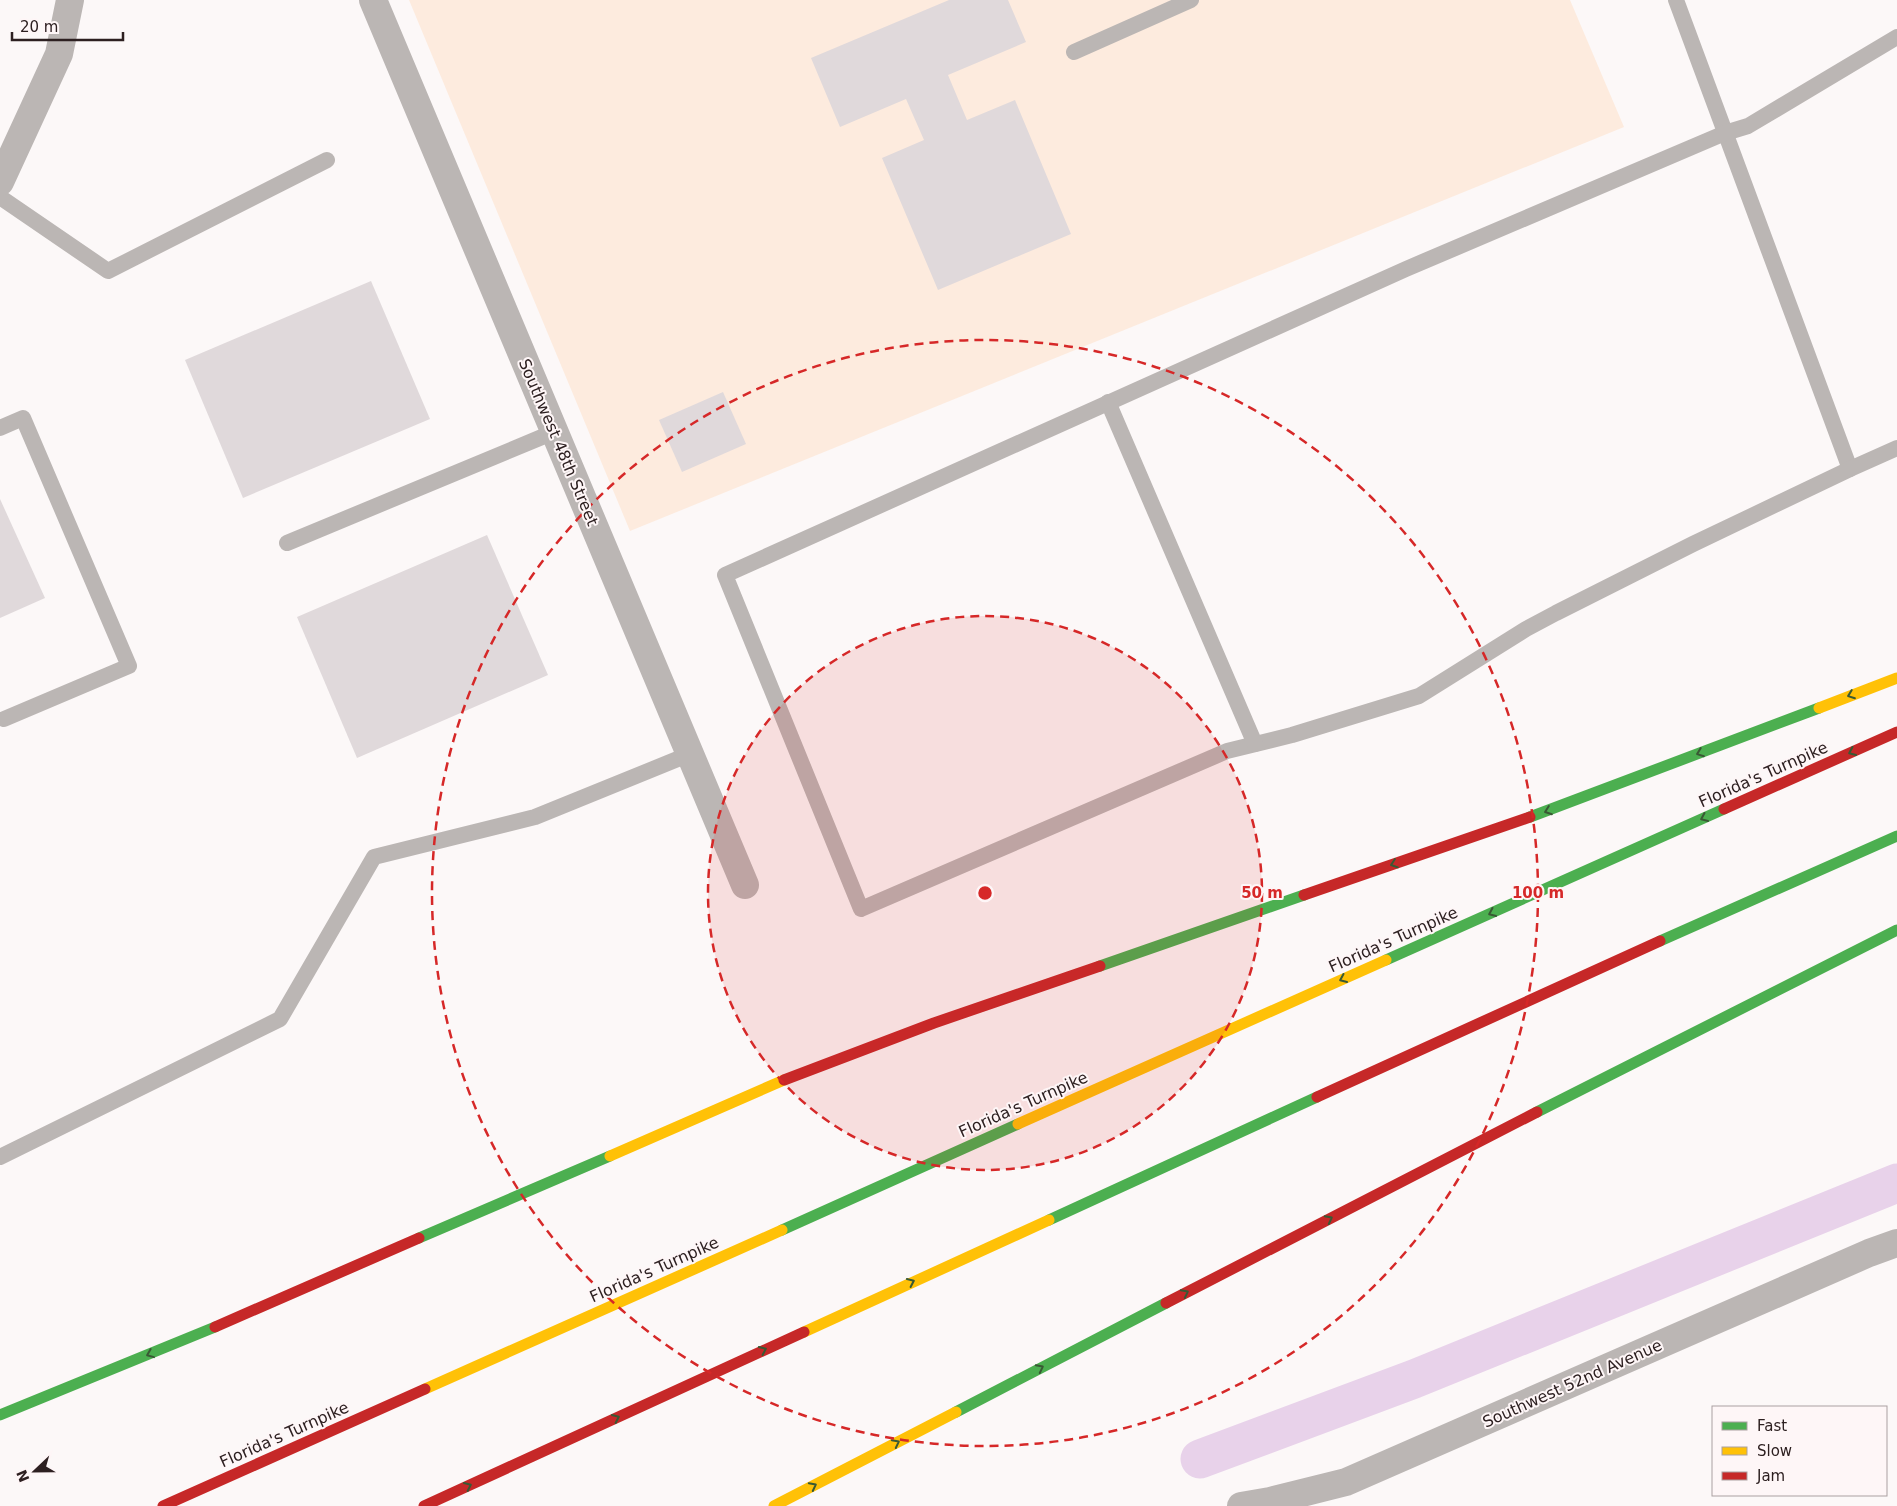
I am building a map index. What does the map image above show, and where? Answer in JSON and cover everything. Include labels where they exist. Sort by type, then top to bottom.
[{"type":"highway","points":[[0,1415],[196,1336],[789,1078],[934,1023],[1545,812],[1897,678]]},
{"type":"highway","name":"Florida's Turnpike","points":[[163,1506],[1897,732]]},
{"type":"highway","points":[[424,1506],[1519,1004],[1897,836]]},
{"type":"highway","points":[[774,1506],[1490,1136],[1897,930]]},
{"type":"street","points":[[0,182],[59,54],[70,0]]},
{"type":"street","name":"Southwest 48th Street","points":[[373,0],[745,885]]},
{"type":"street","name":"Southwest 52nd Avenue","points":[[1240,1506],[1270,1501],[1346,1482],[1869,1253],[1897,1243]]},
{"type":"lane","points":[[1074,52],[1191,0]]},
{"type":"lane","points":[[1676,0],[1850,469]]},
{"type":"lane","points":[[1897,37],[1748,126],[1725,133],[1406,269],[725,575],[861,909],[1227,752],[1292,735],[1419,696],[1526,629],[1658,561],[1897,448]]},
{"type":"lane","points":[[0,197],[108,271],[327,160]]},
{"type":"lane","points":[[1108,402],[1255,744]]},
{"type":"lane","points":[[0,428],[22,418],[129,666],[4,720]]},
{"type":"lane","points":[[287,543],[554,432]]},
{"type":"lane","points":[[0,1157],[280,1019],[374,857],[535,817],[690,754]]},
{"type":"shaded area","points":[[409,0],[1570,0],[1624,127],[630,531]]},
{"type":"building","points":[[949,0],[1008,0],[1026,42],[948,75],[967,120],[1015,100],[1071,234],[938,290],[882,158],[924,140],[906,99],[840,127],[811,58]]},
{"type":"building","points":[[371,281],[430,419],[243,498],[185,360]]},
{"type":"building","points":[[723,392],[746,444],[682,472],[659,420]]},
{"type":"building","points":[[0,499],[45,598],[0,618]]},
{"type":"building","points":[[487,535],[548,675],[357,758],[297,617]]},
{"type":"waterway","points":[[1200,1459],[1414,1379],[1897,1183]]},
{"type":"traffic: fast","points":[[1530,817],[1819,708]]},
{"type":"traffic: fast","points":[[1386,960],[1724,809]]},
{"type":"traffic: fast","points":[[1660,941],[1897,836]]},
{"type":"traffic: fast","points":[[1100,966],[1304,895]]},
{"type":"traffic: fast","points":[[1537,1112],[1897,930]]},
{"type":"traffic: fast","points":[[1049,1220],[1317,1097]]},
{"type":"traffic: fast","points":[[782,1230],[1018,1124]]},
{"type":"traffic: fast","points":[[419,1238],[610,1156]]},
{"type":"traffic: fast","points":[[956,1412],[1166,1303]]},
{"type":"traffic: fast","points":[[0,1415],[215,1327]]},
{"type":"traffic: slow","points":[[1819,708],[1897,678]]},
{"type":"traffic: slow","points":[[1018,1124],[1386,960]]},
{"type":"traffic: slow","points":[[610,1156],[784,1080]]},
{"type":"traffic: slow","points":[[804,1332],[1049,1220]]},
{"type":"traffic: slow","points":[[425,1389],[782,1230]]},
{"type":"traffic: slow","points":[[774,1506],[956,1412]]},
{"type":"traffic: jam","points":[[1724,809],[1897,732]]},
{"type":"traffic: jam","points":[[1304,895],[1530,817]]},
{"type":"traffic: jam","points":[[1317,1097],[1660,941]]},
{"type":"traffic: jam","points":[[784,1080],[934,1023],[1100,966]]},
{"type":"traffic: jam","points":[[1166,1303],[1537,1112]]},
{"type":"traffic: jam","points":[[215,1327],[419,1238]]},
{"type":"traffic: jam","points":[[424,1506],[804,1332]]},
{"type":"traffic: jam","points":[[163,1506],[425,1389]]}]
